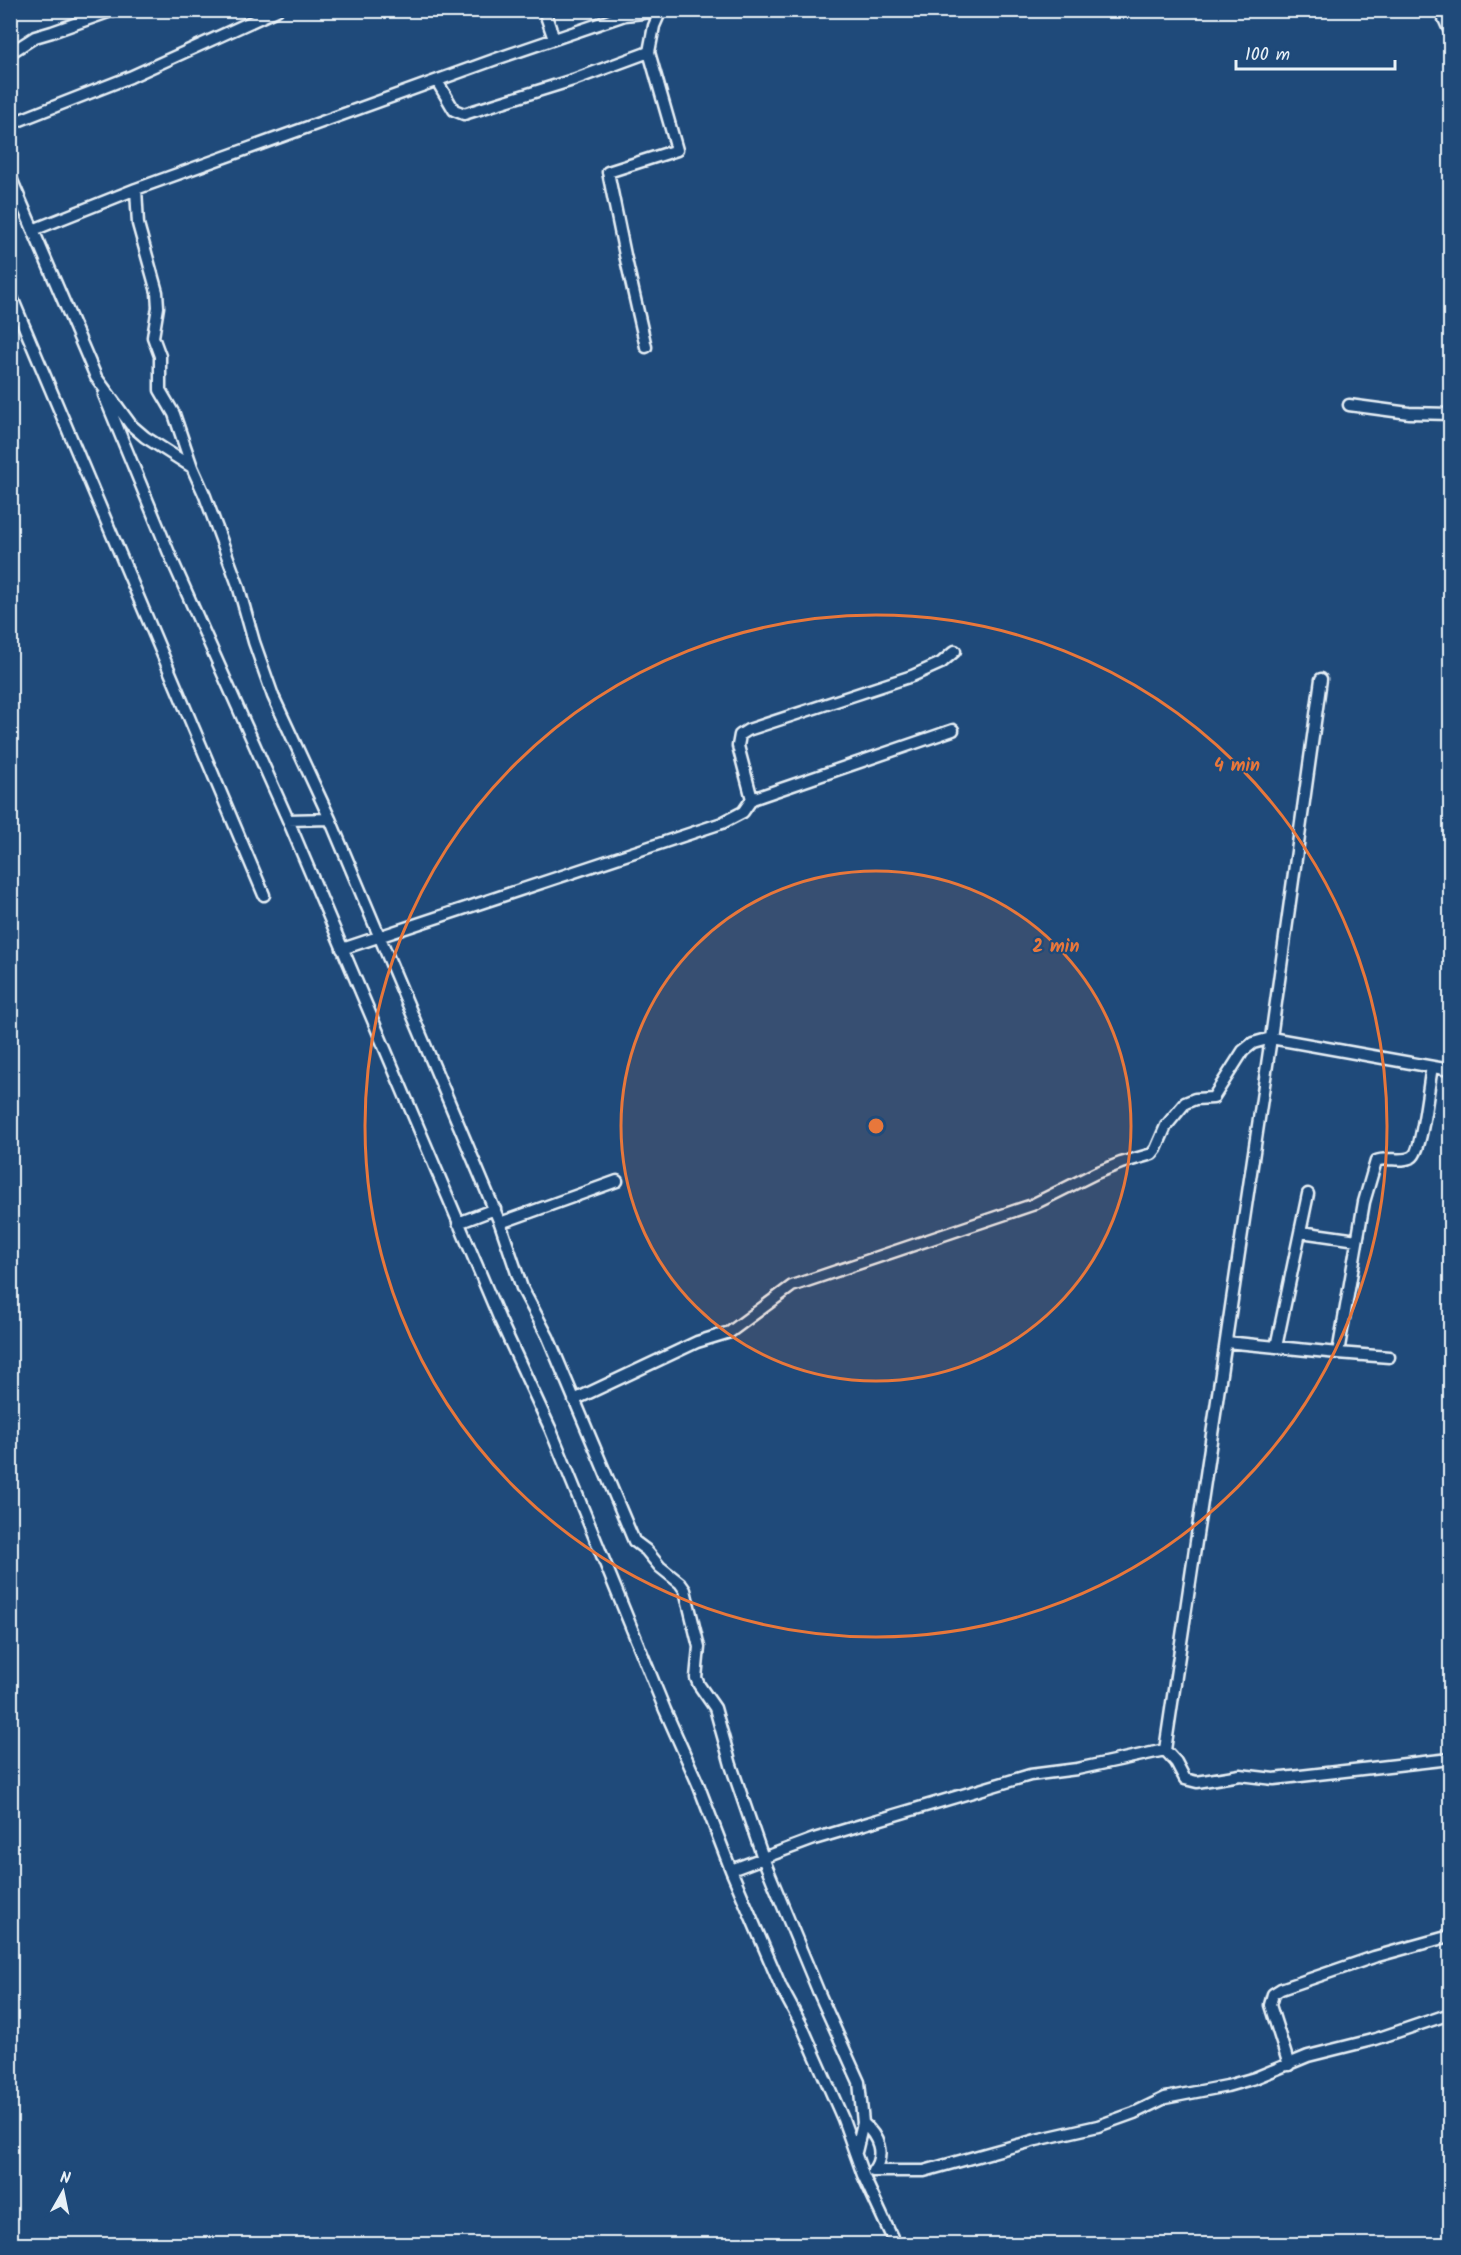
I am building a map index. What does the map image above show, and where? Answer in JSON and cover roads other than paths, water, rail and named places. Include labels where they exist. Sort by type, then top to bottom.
[{"type":"street","points":[[10,53],[42,34],[114,10]]},
{"type":"street","points":[[10,124],[130,77],[277,10]]},
{"type":"street","points":[[544,10],[554,39]]},
{"type":"street","points":[[1440,10],[1450,32]]},
{"type":"street","points":[[33,230],[136,189],[554,39],[625,15],[661,11]]},
{"type":"street","points":[[646,347],[608,172],[677,150],[649,52],[654,26],[661,11]]},
{"type":"street","points":[[437,81],[454,110],[464,114],[573,80],[649,52]]},
{"type":"street","points":[[10,176],[169,553],[288,820],[458,1223],[550,1428],[781,1987],[826,2079],[856,2152],[868,2173],[896,2244]]},
{"type":"street","points":[[136,189],[138,224],[158,300],[153,337],[160,356],[160,390],[174,414],[238,585],[254,642],[273,696],[330,819],[495,1209],[522,1288],[540,1320],[634,1541],[646,1550],[660,1567],[685,1590],[699,1647],[696,1678],[715,1708],[731,1765],[763,1858],[859,2082],[863,2123],[856,2152]]},
{"type":"street","points":[[11,295],[264,895]]},
{"type":"street","points":[[96,377],[131,425],[145,437],[192,466]]},
{"type":"street","points":[[1349,405],[1450,414]]},
{"type":"street","points":[[752,799],[738,746],[740,735],[748,730],[912,676],[941,663],[956,651]]},
{"type":"street","points":[[1165,1750],[1227,1342],[1321,679]]},
{"type":"street","points":[[342,949],[722,823],[743,812],[752,799],[953,730]]},
{"type":"street","points":[[288,820],[330,819]]},
{"type":"street","points":[[574,1400],[697,1342],[730,1332],[792,1286],[1032,1205],[1104,1169],[1152,1154],[1166,1126],[1185,1103],[1213,1098],[1243,1051],[1253,1043],[1271,1038],[1450,1070]]},
{"type":"street","points":[[1338,1353],[1364,1202],[1376,1161],[1412,1158],[1419,1148],[1432,1067]]},
{"type":"street","points":[[500,1223],[617,1181]]},
{"type":"street","points":[[1276,1347],[1308,1194]]},
{"type":"street","points":[[458,1223],[495,1209]]},
{"type":"street","points":[[1301,1232],[1357,1240]]},
{"type":"street","points":[[1227,1342],[1389,1357]]},
{"type":"street","points":[[731,1870],[814,1839],[1030,1774],[1077,1769],[1165,1750]]},
{"type":"street","points":[[1165,1750],[1176,1762],[1185,1779],[1197,1782],[1240,1776],[1274,1779],[1314,1776],[1450,1759]]},
{"type":"street","points":[[1289,2065],[1270,2005],[1273,1994],[1281,1989],[1374,1957],[1450,1936]]},
{"type":"street","points":[[868,2173],[936,2169],[1035,2140],[1098,2126],[1165,2098],[1227,2086],[1289,2065],[1308,2056],[1376,2039],[1450,2014]]},
{"type":"street","points":[[863,2123],[875,2136],[881,2149],[880,2158],[868,2173]]}]
